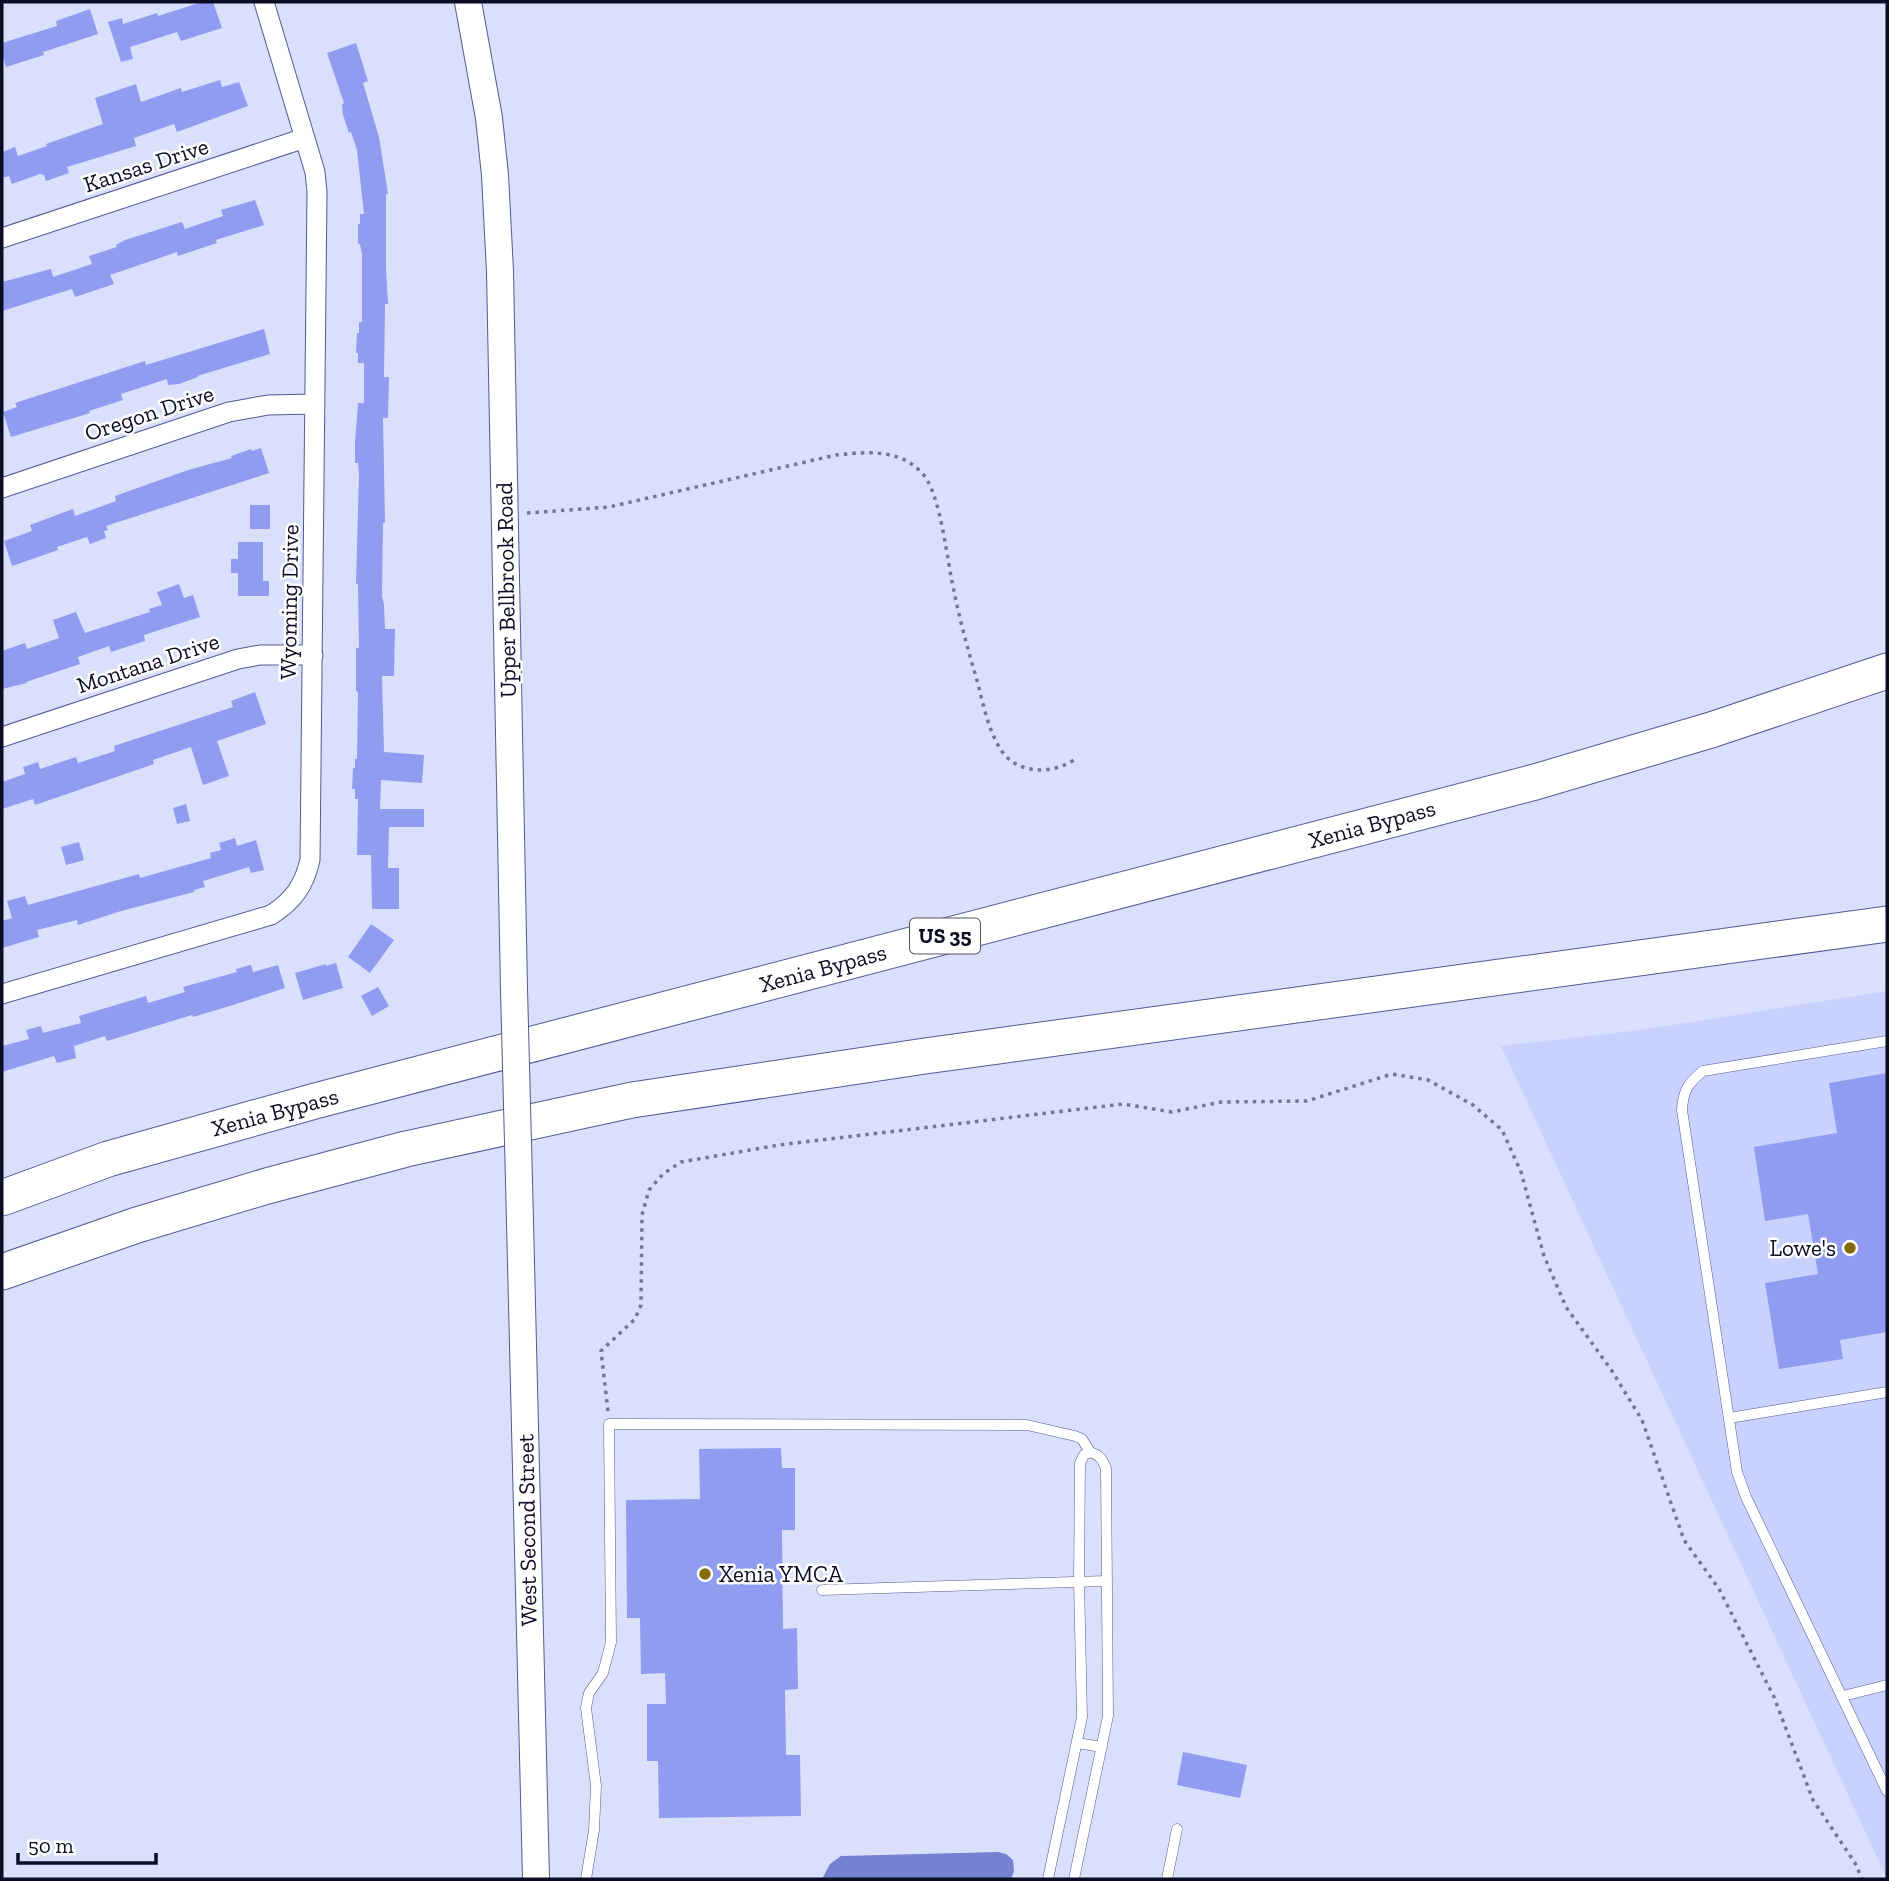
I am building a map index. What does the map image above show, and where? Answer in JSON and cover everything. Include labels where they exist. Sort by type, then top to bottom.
[{"type":"highway","name":"Xenia Bypass","points":[[2,1198],[108,1159],[315,1101],[1535,782],[1711,730],[1887,671]]},
{"type":"highway","points":[[2,1272],[137,1225],[267,1186],[406,1149],[632,1100],[925,1056],[1887,924]]},
{"type":"highway","points":[[1701,950],[1887,937]]},
{"type":"main road","name":"Upper Bellbrook Road","points":[[468,2],[482,71],[495,176],[500,271],[519,1181]]},
{"type":"main road","name":"West Second Street","points":[[519,1181],[536,1879]]},
{"type":"street","name":"Wyoming Drive","points":[[2,994],[271,915],[286,905],[300,888],[310,860],[317,191],[315,172],[264,2]]},
{"type":"street","name":"Kansas Drive","points":[[2,238],[305,138]]},
{"type":"street","name":"Oregon Drive","points":[[2,488],[229,412],[268,405],[315,404]]},
{"type":"street","name":"Montana Drive","points":[[2,737],[238,659],[260,655],[313,655]]},
{"type":"lane","points":[[1887,1041],[1703,1071],[1683,1093],[1682,1110],[1737,1472],[1746,1497],[1887,1791]]},
{"type":"lane","points":[[1729,1418],[1887,1392]]},
{"type":"lane","points":[[586,1879],[594,1830],[596,1786],[586,1708],[589,1693],[603,1673],[611,1642],[610,1424],[1027,1425],[1082,1439],[1090,1452],[1097,1454],[1103,1461],[1106,1469],[1108,1716],[1074,1879]]},
{"type":"lane","points":[[1048,1879],[1082,1717],[1080,1463],[1084,1455],[1090,1452]]},
{"type":"lane","points":[[822,1590],[1106,1581]]},
{"type":"lane","points":[[1843,1696],[1887,1685]]},
{"type":"lane","points":[[1077,1743],[1102,1747]]},
{"type":"lane","points":[[1167,1879],[1177,1829]]},
{"type":"path","points":[[504,514],[609,507],[836,455],[869,452],[896,456],[924,474],[938,508],[964,634],[998,745],[1015,764],[1037,770],[1060,768],[1077,758]]},
{"type":"path","points":[[610,1424],[601,1351],[635,1318],[642,1305],[642,1215],[649,1190],[663,1174],[681,1161],[779,1145],[1123,1104],[1172,1112],[1221,1101],[1307,1101],[1392,1074],[1428,1080],[1473,1105],[1502,1130],[1521,1172],[1544,1256],[1566,1307],[1612,1371],[1642,1420],[1684,1540],[1719,1590],[1774,1698],[1813,1800],[1855,1863],[1862,1879]]},
{"type":"shaded area","points":[[1887,991],[1887,1879],[1501,1046],[1641,1030]]},
{"type":"water","points":[[998,1852],[1013,1860],[1014,1871],[1011,1879],[822,1879],[830,1864],[841,1856]]},
{"type":"building","points":[[202,2],[213,2],[222,28],[181,41],[177,32],[130,47],[133,59],[121,62],[108,22],[122,18],[123,24]]},
{"type":"building","points":[[90,9],[98,34],[6,67],[2,43],[57,26],[56,21]]},
{"type":"building","points":[[356,43],[368,81],[363,83],[379,137],[388,194],[388,304],[385,304],[384,377],[389,377],[388,418],[383,418],[385,523],[382,596],[385,629],[395,629],[394,676],[382,676],[384,752],[424,755],[422,783],[381,780],[380,809],[424,809],[424,827],[389,827],[388,868],[399,868],[399,909],[372,909],[371,855],[357,855],[358,799],[355,799],[355,789],[352,789],[353,768],[357,759],[356,648],[359,648],[356,584],[359,473],[358,463],[355,463],[355,443],[358,403],[364,403],[364,363],[358,363],[356,353],[359,322],[362,322],[362,254],[358,244],[358,224],[360,214],[364,214],[357,150],[343,115],[344,103],[327,53]]},
{"type":"building","points":[[220,80],[222,87],[239,82],[248,106],[177,132],[174,124],[134,138],[136,146],[67,167],[69,173],[46,181],[44,175],[40,174],[12,184],[9,176],[2,178],[2,152],[15,147],[18,156],[103,124],[95,98],[136,84],[141,102],[181,88],[182,92]]},
{"type":"building","points":[[255,200],[264,225],[216,240],[217,243],[178,256],[177,252],[110,275],[114,284],[75,297],[72,289],[2,311],[2,282],[51,269],[53,277],[92,264],[89,256],[117,247],[116,245],[125,240],[182,222],[185,229],[223,216],[221,210]]},
{"type":"building","points":[[264,329],[270,354],[179,384],[168,385],[167,379],[121,394],[123,400],[89,411],[90,413],[11,437],[3,412],[17,407],[15,403],[145,361],[146,365]]},
{"type":"building","points":[[261,448],[269,473],[106,526],[106,538],[90,544],[87,537],[12,566],[4,541],[32,531],[30,525],[73,509],[75,516],[116,501],[115,496],[188,470],[232,458],[231,456],[251,449]]},
{"type":"building","points":[[250,505],[270,505],[270,529],[250,529]]},
{"type":"building","points":[[238,542],[263,542],[263,581],[269,581],[269,596],[238,596],[238,573],[231,573],[231,559],[238,559]]},
{"type":"building","points":[[179,584],[184,598],[193,595],[200,617],[144,635],[145,641],[111,652],[109,646],[78,657],[80,664],[2,689],[2,651],[25,643],[27,649],[59,638],[53,620],[76,612],[85,633],[150,612],[149,609],[162,605],[157,592]]},
{"type":"building","points":[[255,692],[266,724],[217,741],[229,776],[203,785],[191,747],[153,760],[154,764],[35,805],[33,799],[2,809],[2,782],[25,774],[23,767],[38,762],[40,769],[76,757],[78,763],[115,751],[114,746],[233,707],[231,701]]},
{"type":"building","points":[[186,804],[190,821],[177,824],[173,808]]},
{"type":"building","points":[[235,838],[237,846],[256,840],[264,870],[251,873],[249,867],[203,881],[205,887],[194,892],[78,925],[77,920],[37,930],[39,937],[2,948],[2,921],[12,918],[7,901],[25,896],[28,905],[139,874],[140,878],[211,858],[210,853],[221,850],[219,843]]},
{"type":"building","points":[[79,842],[84,860],[66,865],[61,847]]},
{"type":"building","points":[[371,924],[394,940],[370,973],[348,957]]},
{"type":"building","points":[[336,963],[343,988],[303,1000],[295,973]]},
{"type":"building","points":[[251,965],[253,972],[278,965],[285,988],[107,1041],[105,1036],[74,1046],[76,1058],[57,1063],[54,1056],[2,1072],[2,1046],[29,1039],[26,1030],[41,1026],[43,1033],[81,1023],[79,1016],[146,996],[148,1003],[185,992],[183,987],[237,972],[236,969]]},
{"type":"building","points":[[378,987],[389,1006],[372,1016],[361,996]]},
{"type":"building","name":"Lowe's","points":[[1887,1073],[1887,1332],[1840,1340],[1843,1359],[1779,1369],[1765,1283],[1818,1274],[1808,1214],[1765,1221],[1754,1147],[1837,1133],[1829,1083]]},
{"type":"building","name":"Xenia YMCA","points":[[781,1448],[782,1468],[795,1468],[795,1530],[782,1530],[783,1629],[797,1628],[798,1689],[785,1690],[786,1755],[800,1755],[801,1816],[659,1818],[658,1761],[647,1761],[647,1704],[666,1704],[665,1673],[641,1674],[640,1618],[627,1618],[626,1500],[700,1499],[699,1449]]},
{"type":"building","points":[[1183,1752],[1247,1765],[1240,1798],[1177,1785]]},
{"type":"place","name":"Lowe's","points":[[1850,1248]]},
{"type":"place","name":"Xenia YMCA","points":[[705,1574]]}]
